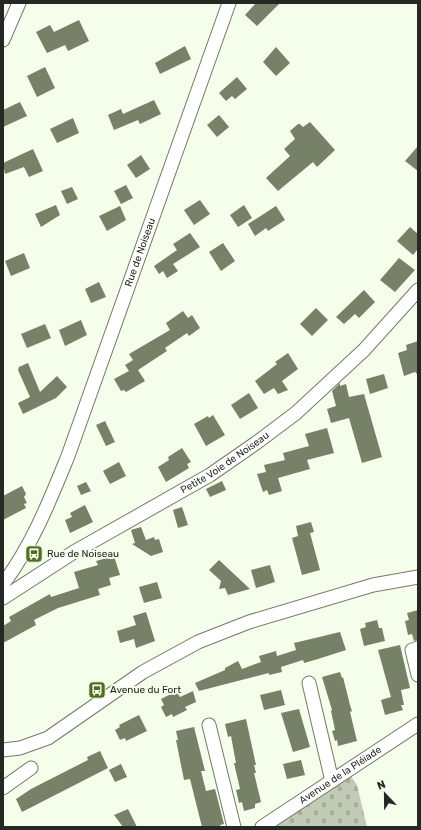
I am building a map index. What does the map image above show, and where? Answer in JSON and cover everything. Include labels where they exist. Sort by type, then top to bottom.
[{"type":"street","points":[[3,40],[19,3]]},
{"type":"street","name":"Rue de Noiseau","points":[[3,584],[24,554],[49,503],[68,456],[229,3]]},
{"type":"street","name":"Petite Voie de Noiseau","points":[[3,598],[74,552],[210,474],[256,443],[296,413],[364,350],[418,290]]},
{"type":"street","points":[[3,750],[20,748],[48,738],[143,672],[198,642],[249,622],[373,585],[418,577]]},
{"type":"street","points":[[418,648],[412,650],[418,675]]},
{"type":"street","points":[[308,683],[332,781]]},
{"type":"street","name":"Avenue de la Pléiade","points":[[262,827],[418,724]]},
{"type":"street","points":[[209,725],[234,827]]},
{"type":"street","points":[[3,788],[31,768]]},
{"type":"green space","points":[[350,775],[357,785],[367,827],[272,827]]},
{"type":"building","points":[[256,3],[280,3],[257,26],[245,15]]},
{"type":"building","points":[[79,20],[89,41],[68,51],[65,45],[47,53],[36,32],[50,25],[54,32]]},
{"type":"building","points":[[185,46],[191,59],[160,74],[155,63]]},
{"type":"building","points":[[276,47],[290,63],[276,76],[263,62]]},
{"type":"building","points":[[45,67],[55,88],[37,97],[27,76]]},
{"type":"building","points":[[237,77],[247,89],[235,99],[232,96],[226,101],[219,93]]},
{"type":"building","points":[[154,100],[161,114],[140,124],[138,120],[114,130],[108,115],[121,109],[123,114]]},
{"type":"building","points":[[20,102],[27,116],[3,127],[3,110]]},
{"type":"building","points":[[219,115],[229,127],[217,137],[207,125]]},
{"type":"building","points":[[73,118],[79,133],[57,143],[50,129]]},
{"type":"building","points":[[310,122],[335,150],[317,167],[313,162],[278,191],[266,178],[290,156],[284,149],[295,139],[290,131],[298,124],[303,127]]},
{"type":"building","points":[[418,146],[418,171],[405,161]]},
{"type":"building","points":[[33,149],[43,171],[29,177],[24,167],[5,174],[3,163]]},
{"type":"building","points":[[141,155],[150,169],[136,178],[127,165]]},
{"type":"building","points":[[126,185],[133,198],[121,204],[114,191]]},
{"type":"building","points":[[72,187],[78,199],[67,204],[61,191]]},
{"type":"building","points":[[200,200],[210,214],[194,225],[184,210]]},
{"type":"building","points":[[56,205],[60,215],[41,227],[35,214]]},
{"type":"building","points":[[244,205],[252,218],[238,227],[230,215]]},
{"type":"building","points":[[120,206],[126,220],[107,231],[99,216]]},
{"type":"building","points":[[276,206],[285,220],[268,231],[266,228],[255,236],[248,224]]},
{"type":"building","points":[[410,227],[418,234],[418,249],[413,255],[397,241]]},
{"type":"building","points":[[190,233],[200,247],[173,264],[178,271],[167,278],[163,271],[159,274],[154,266],[177,250],[173,244]]},
{"type":"building","points":[[223,243],[235,261],[221,271],[209,252]]},
{"type":"building","points":[[24,253],[30,268],[11,276],[5,261]]},
{"type":"building","points":[[399,258],[415,270],[395,292],[380,280]]},
{"type":"building","points":[[99,282],[106,297],[91,303],[85,289]]},
{"type":"building","points":[[364,290],[375,302],[359,318],[355,314],[344,324],[336,317]]},
{"type":"building","points":[[316,308],[328,320],[312,336],[300,324]]},
{"type":"building","points":[[183,311],[188,318],[192,315],[200,328],[189,336],[187,333],[165,348],[167,351],[138,370],[145,381],[126,392],[124,390],[121,391],[114,379],[129,371],[125,365],[133,360],[129,354],[170,330],[166,323]]},
{"type":"building","points":[[81,320],[87,335],[65,346],[59,330]]},
{"type":"building","points":[[45,324],[51,338],[27,348],[21,334]]},
{"type":"building","points":[[418,341],[418,375],[415,372],[404,376],[398,353],[407,350],[406,345]]},
{"type":"building","points":[[288,353],[298,369],[282,381],[288,390],[278,394],[274,388],[264,394],[255,381],[277,364],[275,362]]},
{"type":"building","points":[[28,363],[40,392],[57,376],[67,387],[56,398],[23,414],[18,403],[30,397],[18,370],[19,367]]},
{"type":"building","points":[[384,374],[388,388],[370,394],[366,379]]},
{"type":"building","points":[[340,383],[340,386],[346,384],[349,397],[364,394],[382,457],[362,463],[349,418],[331,423],[327,409],[336,406],[332,391]]},
{"type":"building","points":[[249,393],[258,408],[240,419],[231,405]]},
{"type":"building","points":[[213,415],[225,435],[206,446],[194,424],[208,416],[209,418]]},
{"type":"building","points":[[105,421],[115,442],[106,446],[96,425]]},
{"type":"building","points":[[327,428],[334,453],[307,460],[310,469],[278,478],[282,491],[269,495],[267,490],[263,492],[257,474],[266,472],[264,465],[285,460],[283,453],[309,446],[305,434]]},
{"type":"building","points":[[182,448],[191,462],[187,464],[189,468],[166,482],[158,467],[169,460],[168,457]]},
{"type":"building","points":[[119,462],[126,476],[110,484],[103,471]]},
{"type":"building","points":[[222,481],[226,490],[210,497],[206,489]]},
{"type":"building","points":[[86,482],[91,491],[81,495],[77,486]]},
{"type":"building","points":[[22,486],[26,494],[24,497],[27,503],[24,504],[26,508],[3,520],[3,496]]},
{"type":"building","points":[[85,505],[93,522],[70,533],[65,520],[72,517],[70,513]]},
{"type":"building","points":[[182,507],[188,525],[178,528],[173,510]]},
{"type":"building","points":[[311,522],[314,532],[310,533],[320,570],[302,575],[292,538],[298,536],[296,526]]},
{"type":"building","points":[[141,527],[146,540],[154,537],[155,540],[159,539],[163,552],[151,556],[132,544],[135,543],[131,530]]},
{"type":"building","points":[[114,556],[120,575],[109,578],[111,585],[98,589],[100,595],[58,608],[34,620],[36,625],[3,643],[3,626],[11,621],[9,617],[50,594],[51,597],[79,588],[74,572],[98,565],[96,561]]},
{"type":"building","points":[[219,560],[250,589],[228,595],[225,588],[219,589],[221,581],[209,570]]},
{"type":"building","points":[[270,565],[275,582],[256,588],[251,570]]},
{"type":"building","points":[[157,582],[162,598],[144,603],[139,587]]},
{"type":"building","points":[[418,610],[418,640],[414,641],[412,634],[408,635],[405,621],[409,620],[407,613]]},
{"type":"building","points":[[146,612],[155,641],[136,648],[134,639],[120,643],[117,631],[136,625],[133,616]]},
{"type":"building","points":[[377,620],[379,628],[382,628],[385,641],[364,646],[360,629],[366,627],[365,623]]},
{"type":"building","points":[[340,632],[346,650],[304,663],[303,660],[281,667],[282,672],[269,675],[269,673],[199,691],[195,683],[225,670],[225,668],[238,661],[242,669],[261,662],[259,656],[276,651],[277,656],[296,650],[294,643]]},
{"type":"building","points":[[400,645],[410,688],[401,690],[404,705],[401,705],[403,710],[385,715],[381,700],[391,697],[378,650]]},
{"type":"building","points":[[340,672],[342,678],[343,677],[352,711],[350,712],[357,741],[338,746],[337,740],[335,741],[332,731],[335,730],[332,710],[322,677]]},
{"type":"building","points":[[281,690],[285,705],[264,710],[260,695]]},
{"type":"building","points":[[177,691],[180,697],[193,691],[196,702],[185,707],[187,710],[173,717],[172,714],[166,717],[161,707],[164,705],[161,699]]},
{"type":"building","points":[[299,709],[310,747],[293,752],[281,713]]},
{"type":"building","points":[[139,715],[147,731],[126,741],[125,738],[120,740],[115,730],[120,727],[119,725]]},
{"type":"building","points":[[246,719],[256,765],[254,765],[256,773],[254,773],[261,802],[255,804],[255,808],[244,811],[242,802],[239,803],[236,790],[240,789],[234,763],[236,763],[231,736],[228,737],[225,724]]},
{"type":"building","points":[[194,727],[205,771],[201,771],[206,791],[215,789],[224,824],[220,825],[221,827],[202,827],[190,779],[184,780],[176,740],[178,740],[176,731]]},
{"type":"building","points":[[100,751],[108,768],[22,812],[16,799],[31,789],[88,760],[87,757]]},
{"type":"building","points":[[301,760],[305,775],[287,779],[283,764]]},
{"type":"building","points":[[121,764],[127,777],[115,782],[109,770]]},
{"type":"building","points":[[128,809],[137,827],[123,827],[114,815]]},
{"type":"place","name":"Rue de Noiseau","points":[[34,554]]},
{"type":"place","name":"Avenue du Fort","points":[[97,690]]}]
